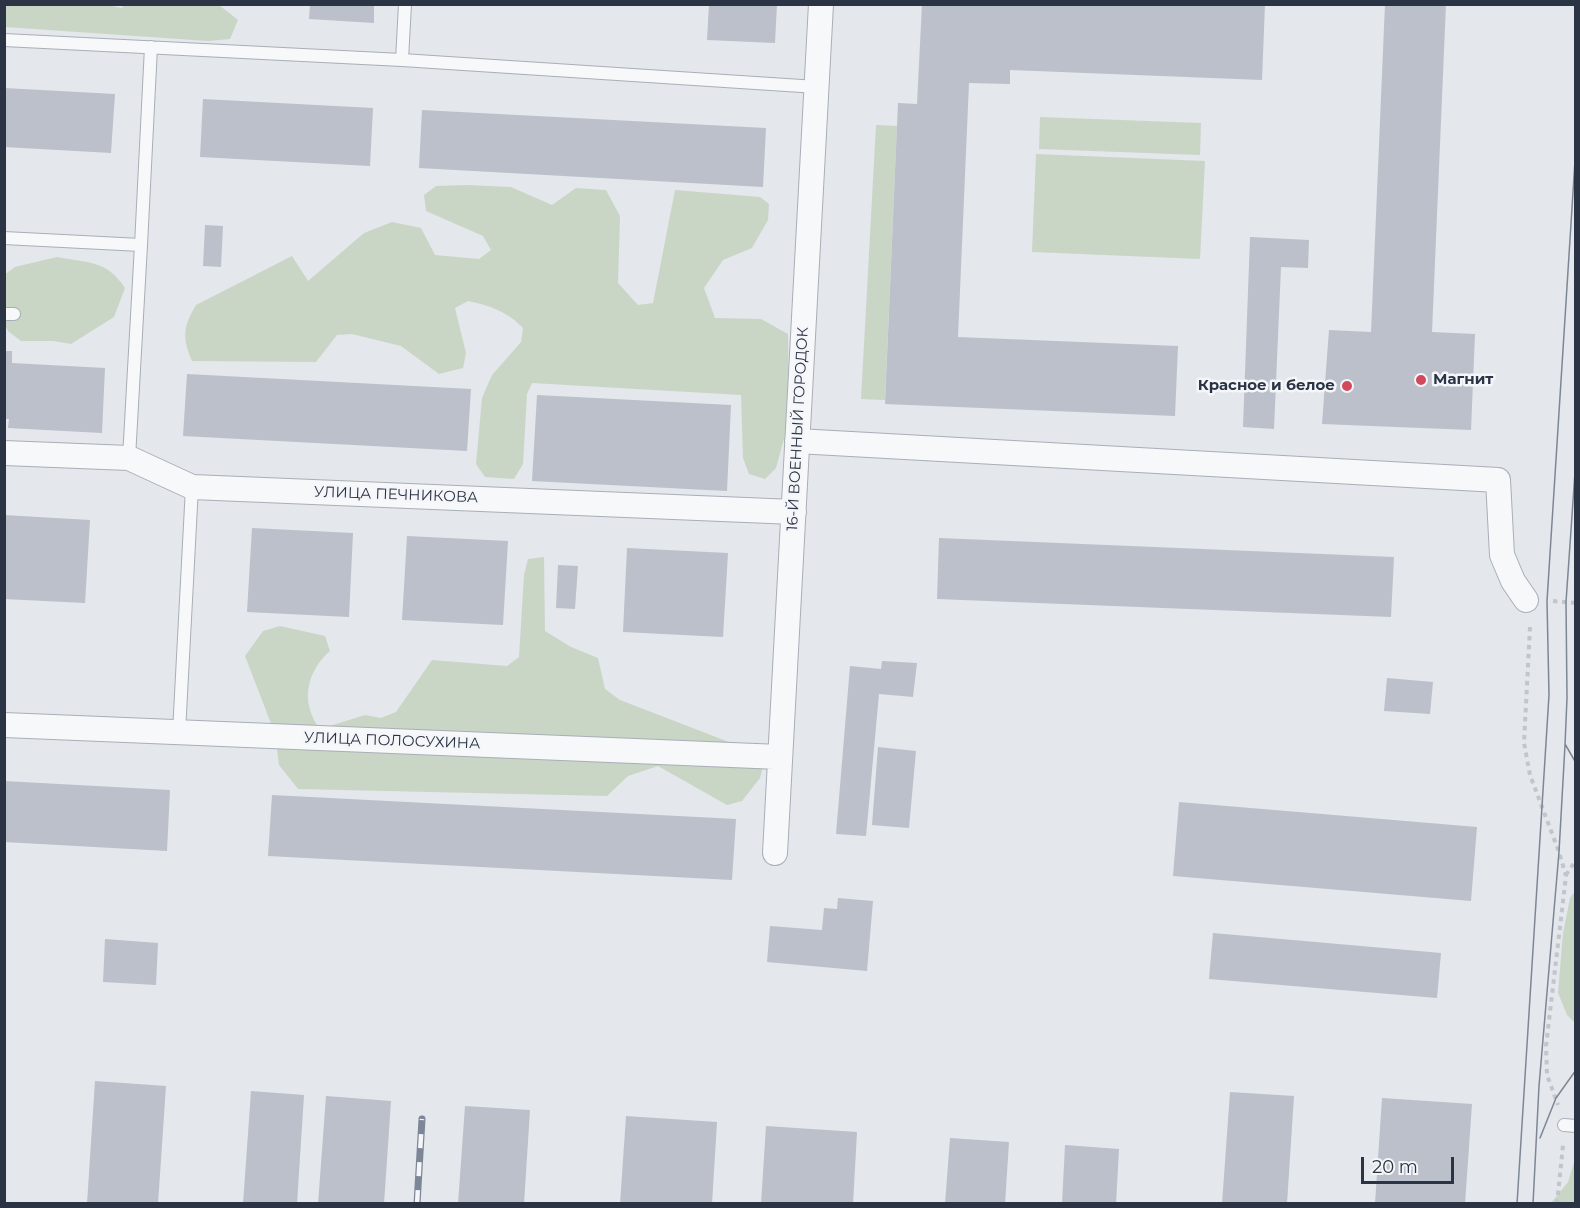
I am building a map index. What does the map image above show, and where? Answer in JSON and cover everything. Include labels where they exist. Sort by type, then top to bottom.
[{"type":"street","name":"16-Й ВОЕННЫЙ ГОРОДОК","points":[[776,853],[821,4]]},
{"type":"street","points":[[797,441],[1498,480],[1502,555],[1513,581],[1526,600]]},
{"type":"street","name":"УЛИЦА ПЕЧНИКОВА","points":[[4,453],[129,458],[192,487],[794,512]]},
{"type":"street","name":"УЛИЦА ПОЛОСУХИНА","points":[[4,725],[780,757]]},
{"type":"lane","points":[[402,60],[405,4]]},
{"type":"lane","points":[[4,40],[402,60],[817,87]]},
{"type":"lane","points":[[129,458],[152,48]]},
{"type":"lane","points":[[4,238],[141,245]]},
{"type":"lane","points":[[179,732],[192,487]]},
{"type":"path","points":[[1526,600],[1531,621],[1524,743],[1530,775],[1566,876]]},
{"type":"path","points":[[1557,1203],[1570,1126],[1546,1065],[1546,1046],[1566,876],[1575,860]]},
{"type":"green space","points":[[125,4],[219,5],[238,20],[230,39],[208,41],[5,27],[5,5],[107,5],[122,8]]},
{"type":"green space","points":[[1040,117],[1201,123],[1200,155],[1039,149]]},
{"type":"green space","points":[[876,125],[897,126],[885,400],[861,399]]},
{"type":"green space","points":[[1036,154],[1205,161],[1200,259],[1032,252]]},
{"type":"green space","points":[[436,186],[511,187],[552,205],[576,188],[606,190],[620,216],[618,283],[638,305],[653,303],[675,190],[760,197],[769,204],[768,220],[752,248],[723,260],[704,288],[715,318],[761,319],[788,334],[789,420],[776,468],[765,479],[749,474],[743,458],[741,395],[532,383],[527,394],[523,464],[514,479],[485,477],[476,464],[482,398],[492,375],[521,342],[523,328],[498,310],[468,301],[455,308],[466,353],[463,368],[439,374],[401,346],[352,334],[337,335],[316,362],[192,361],[185,332],[196,305],[292,256],[308,281],[364,233],[392,222],[421,228],[435,255],[479,259],[491,250],[483,236],[426,211],[424,195]]},
{"type":"green space","points":[[57,257],[96,264],[104,267],[118,279],[125,288],[114,317],[71,344],[53,341],[21,341],[8,331],[5,325],[4,275],[15,267]]},
{"type":"green space","points":[[544,557],[545,631],[571,647],[598,658],[605,689],[620,700],[755,752],[764,763],[760,778],[742,801],[727,805],[658,766],[628,776],[607,796],[298,789],[279,765],[275,734],[245,656],[263,631],[280,626],[325,636],[330,651],[316,668],[308,688],[310,709],[320,729],[365,715],[381,718],[396,712],[432,660],[507,666],[519,657],[524,575],[528,559]]},
{"type":"green space","points":[[1575,891],[1575,1023],[1567,1015],[1558,993],[1563,933],[1570,898]]},
{"type":"green space","points":[[1575,1159],[1575,1203],[1551,1203],[1568,1182]]},
{"type":"building","points":[[310,4],[374,4],[374,23],[309,19]]},
{"type":"building","points":[[709,4],[777,4],[775,43],[707,40]]},
{"type":"building","points":[[922,4],[1265,4],[1262,80],[1010,70],[1010,84],[969,83],[958,337],[1178,346],[1175,416],[885,404],[898,103],[917,104]]},
{"type":"building","points":[[1385,4],[1446,4],[1432,332],[1475,334],[1471,430],[1322,424],[1329,330],[1371,332]]},
{"type":"building","points":[[4,88],[115,94],[111,153],[4,147]]},
{"type":"building","points":[[203,99],[373,108],[370,166],[200,157]]},
{"type":"building","points":[[422,110],[766,128],[763,187],[419,168]]},
{"type":"building","points":[[205,225],[223,226],[221,267],[203,266]]},
{"type":"building","points":[[1250,237],[1309,240],[1308,268],[1281,267],[1274,429],[1243,427]]},
{"type":"building","points":[[4,351],[12,351],[12,363],[105,368],[102,433],[8,428],[9,419],[4,419]]},
{"type":"building","points":[[187,374],[471,389],[467,451],[183,436]]},
{"type":"building","points":[[537,395],[731,405],[727,491],[532,481]]},
{"type":"building","points":[[4,515],[90,520],[85,603],[4,599]]},
{"type":"building","points":[[252,528],[353,533],[349,617],[247,612]]},
{"type":"building","points":[[407,536],[508,541],[503,625],[402,620]]},
{"type":"building","points":[[939,538],[1394,557],[1391,617],[937,599]]},
{"type":"building","points":[[627,548],[728,553],[723,637],[623,632]]},
{"type":"building","points":[[558,565],[578,566],[575,609],[556,608]]},
{"type":"building","points":[[882,661],[917,663],[913,697],[879,694],[866,836],[836,834],[850,666],[881,669]]},
{"type":"building","points":[[1387,678],[1433,682],[1430,714],[1384,711]]},
{"type":"building","points":[[878,747],[916,751],[909,828],[872,825]]},
{"type":"building","points":[[4,781],[170,790],[167,851],[4,842]]},
{"type":"building","points":[[272,795],[736,819],[732,880],[268,856]]},
{"type":"building","points":[[1179,802],[1477,827],[1471,901],[1173,876]]},
{"type":"building","points":[[838,898],[873,901],[867,971],[767,962],[770,926],[822,930],[824,908],[837,909]]},
{"type":"building","points":[[1213,933],[1441,953],[1437,998],[1209,979]]},
{"type":"building","points":[[105,939],[158,943],[156,985],[103,982]]},
{"type":"building","points":[[95,1081],[166,1086],[158,1204],[87,1204]]},
{"type":"building","points":[[251,1091],[304,1095],[297,1204],[243,1204]]},
{"type":"building","points":[[1230,1092],[1294,1096],[1287,1204],[1222,1204]]},
{"type":"building","points":[[326,1096],[391,1101],[384,1204],[318,1204]]},
{"type":"building","points":[[1382,1098],[1472,1104],[1465,1204],[1375,1204]]},
{"type":"building","points":[[465,1106],[530,1110],[524,1204],[458,1204]]},
{"type":"building","points":[[626,1116],[717,1122],[712,1204],[620,1204]]},
{"type":"building","points":[[766,1126],[857,1132],[853,1204],[761,1204]]},
{"type":"building","points":[[950,1138],[1009,1142],[1005,1204],[945,1204]]},
{"type":"building","points":[[1065,1145],[1119,1149],[1116,1204],[1062,1204]]},
{"type":"tram line","points":[[1517,1204],[1549,695],[1547,601],[1576,145]]},
{"type":"tram line","points":[[1533,1204],[1539,1086],[1559,852],[1567,698],[1566,602],[1576,458]]},
{"type":"tram line","points":[[1565,744],[1576,763]]},
{"type":"tram line","points":[[1540,1138],[1556,1098],[1576,1070]]},
{"type":"railway","points":[[417,1204],[422,1119]]},
{"type":"place","name":"Магнит","points":[[1421,380]]},
{"type":"place","name":"Красное и белое","points":[[1347,386]]}]
